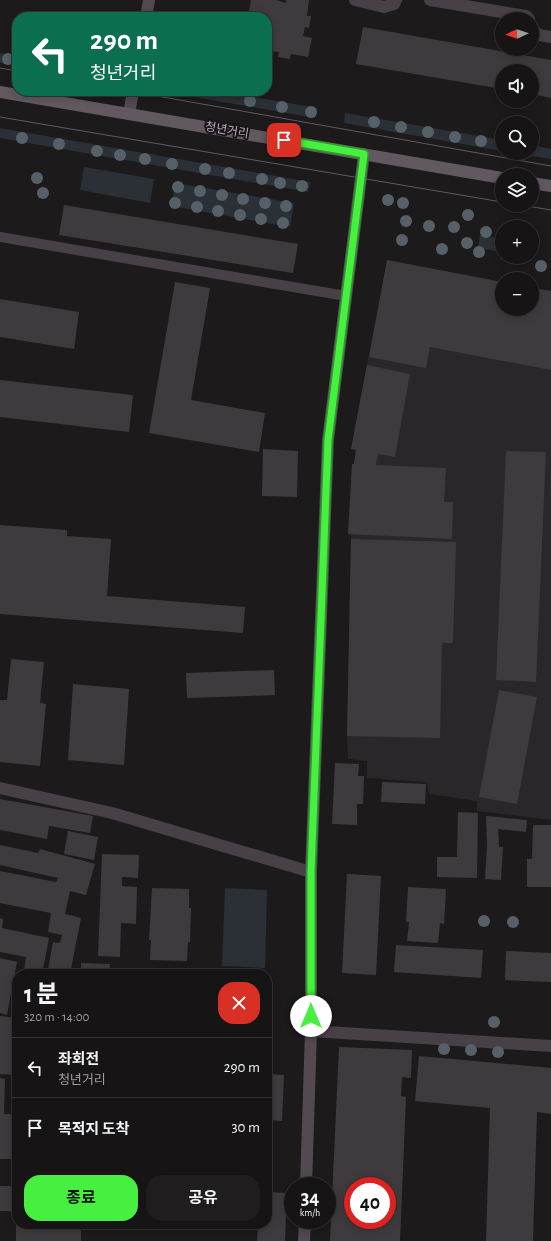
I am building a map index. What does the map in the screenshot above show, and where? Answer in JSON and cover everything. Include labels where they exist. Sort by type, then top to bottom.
[{"type":"main road","name":"청년거리","points":[[0,92],[12,94]]},
{"type":"main road","name":"청년거리","points":[[23,96],[495,177]]},
{"type":"main road","points":[[539,184],[551,186]]},
{"type":"street","points":[[147,12],[149,0]]},
{"type":"street","points":[[355,0],[384,7],[394,4],[396,0]]},
{"type":"street","points":[[430,0],[502,12]]},
{"type":"street","points":[[539,35],[551,37]]},
{"type":"street","points":[[129,114],[132,96]]},
{"type":"street","points":[[306,1177],[311,1031],[311,872],[328,440],[364,154]]},
{"type":"street","points":[[0,788],[112,813],[311,872]]},
{"type":"street","points":[[311,1031],[551,1046]]},
{"type":"street","points":[[304,1241],[305,1229]]},
{"type":"lane","points":[[0,237],[346,296]]},
{"type":"shaded area","points":[[0,53],[12,55],[12,65],[0,63]]},
{"type":"shaded area","points":[[189,96],[248,96],[317,108],[315,118]]},
{"type":"shaded area","points":[[345,113],[495,139],[495,150],[344,123]]},
{"type":"shaded area","points":[[0,128],[310,182],[308,192],[0,138]]},
{"type":"shaded area","points":[[539,146],[551,149],[551,159],[539,157]]},
{"type":"shaded area","points":[[84,167],[154,179],[150,203],[80,190]]},
{"type":"shaded area","points":[[175,183],[294,203],[290,227],[171,206]]},
{"type":"shaded area","points":[[480,235],[495,238],[495,251],[478,248]]},
{"type":"shaded area","points":[[387,260],[495,281],[495,316],[539,316],[539,289],[551,291],[551,820],[477,811],[477,801],[429,794],[427,782],[367,778],[367,761],[348,759],[347,736],[351,535],[348,534],[352,464],[354,464],[356,450],[351,449]]},
{"type":"shaded area","points":[[225,888],[267,890],[265,968],[222,966]]},
{"type":"building","points":[[251,0],[276,0],[286,3],[286,0],[309,0],[307,16],[311,16],[309,28],[305,27],[303,36],[312,38],[308,57],[291,54],[290,59],[278,57],[279,52],[272,51],[272,12],[249,12]]},
{"type":"building","points":[[363,27],[495,50],[495,56],[528,56],[551,60],[551,98],[539,95],[539,64],[495,64],[495,88],[356,64]]},
{"type":"building","points":[[64,205],[298,244],[293,273],[59,235]]},
{"type":"building","points":[[387,260],[495,281],[495,316],[539,316],[539,289],[551,291],[551,370],[430,347],[426,368],[369,357]]},
{"type":"building","points":[[175,282],[210,288],[191,400],[265,413],[259,452],[149,433]]},
{"type":"building","points":[[0,299],[79,312],[74,349],[0,337]]},
{"type":"building","points":[[367,365],[410,374],[395,457],[378,454],[376,465],[446,468],[444,502],[453,502],[452,539],[348,534],[352,464],[354,464],[356,450],[351,449]]},
{"type":"building","points":[[0,380],[133,395],[129,432],[0,417]]},
{"type":"building","points":[[263,449],[298,451],[297,497],[262,496]]},
{"type":"building","points":[[506,451],[546,452],[536,682],[496,680]]},
{"type":"building","points":[[0,525],[67,530],[67,536],[111,539],[107,596],[245,607],[243,633],[0,614]]},
{"type":"building","points":[[351,539],[456,542],[453,643],[442,643],[440,738],[347,736]]},
{"type":"building","points":[[11,659],[44,662],[40,703],[46,704],[40,766],[0,762],[0,700],[7,700]]},
{"type":"building","points":[[274,670],[275,695],[187,698],[186,673]]},
{"type":"building","points":[[73,684],[129,689],[124,765],[68,760]]},
{"type":"building","points":[[499,690],[537,697],[517,804],[479,797]]},
{"type":"building","points":[[335,763],[359,764],[358,776],[364,776],[363,804],[357,804],[357,825],[332,824]]},
{"type":"building","points":[[382,782],[426,784],[425,804],[381,802]]},
{"type":"building","points":[[0,799],[93,816],[90,833],[49,826],[47,839],[0,830]]},
{"type":"building","points":[[458,812],[478,813],[477,878],[437,877],[437,857],[457,857]]},
{"type":"building","points":[[486,816],[527,820],[526,832],[498,829],[499,847],[503,847],[501,880],[485,879],[487,846]]},
{"type":"building","points":[[533,825],[551,825],[551,887],[527,887],[527,859],[532,859]]},
{"type":"building","points":[[68,831],[98,837],[94,860],[64,854]]},
{"type":"building","points":[[0,845],[38,853],[40,849],[95,864],[86,895],[70,891],[65,914],[81,918],[71,969],[48,969],[53,942],[60,943],[62,935],[48,932],[51,913],[0,903],[0,871],[56,882],[58,878],[0,865]]},
{"type":"building","points":[[102,854],[139,855],[138,878],[122,877],[122,886],[137,887],[136,924],[121,923],[120,957],[98,956]]},
{"type":"building","points":[[347,874],[381,876],[376,975],[342,973]]},
{"type":"building","points":[[408,887],[446,889],[444,924],[440,923],[438,943],[407,941],[409,922],[406,922]]},
{"type":"building","points":[[152,888],[189,889],[189,908],[191,908],[190,942],[188,942],[187,961],[150,960],[151,940],[149,940]]},
{"type":"building","points":[[0,918],[3,919],[2,928],[49,938],[43,969],[24,969],[26,957],[0,952]]},
{"type":"building","points":[[396,945],[483,950],[481,978],[394,972]]},
{"type":"building","points":[[506,951],[551,953],[551,982],[505,980]]},
{"type":"building","points":[[0,958],[17,962],[16,969],[12,969],[12,988],[7,1015],[0,1013]]},
{"type":"building","points":[[81,963],[110,964],[110,969],[81,969]]},
{"type":"building","points":[[0,1016],[12,1017],[12,1075],[0,1074]]},
{"type":"building","points":[[339,1047],[412,1050],[411,1078],[402,1077],[401,1096],[406,1097],[400,1241],[330,1241],[331,1229],[336,1229],[336,1177],[333,1177]]},
{"type":"building","points":[[419,1056],[551,1068],[551,1114],[537,1112],[533,1241],[486,1241],[490,1108],[415,1101]]},
{"type":"building","points":[[272,1074],[284,1075],[282,1121],[272,1120]]},
{"type":"building","points":[[0,1078],[5,1079],[4,1114],[12,1114],[12,1159],[0,1159]]},
{"type":"building","points":[[0,1186],[12,1186],[12,1211],[0,1211]]},
{"type":"building","points":[[272,1192],[284,1193],[285,1241],[257,1241],[258,1229],[272,1229]]},
{"type":"building","points":[[16,1229],[81,1229],[81,1241],[16,1241]]},
{"type":"tram line","points":[[0,68],[12,70]]},
{"type":"tram line","points":[[157,96],[551,166]]},
{"type":"tram line","points":[[0,117],[495,201]]},
{"type":"tram line","points":[[539,208],[551,210]]},
{"type":"route","points":[[284,140],[364,154],[328,440],[311,872],[311,1016]]}]
